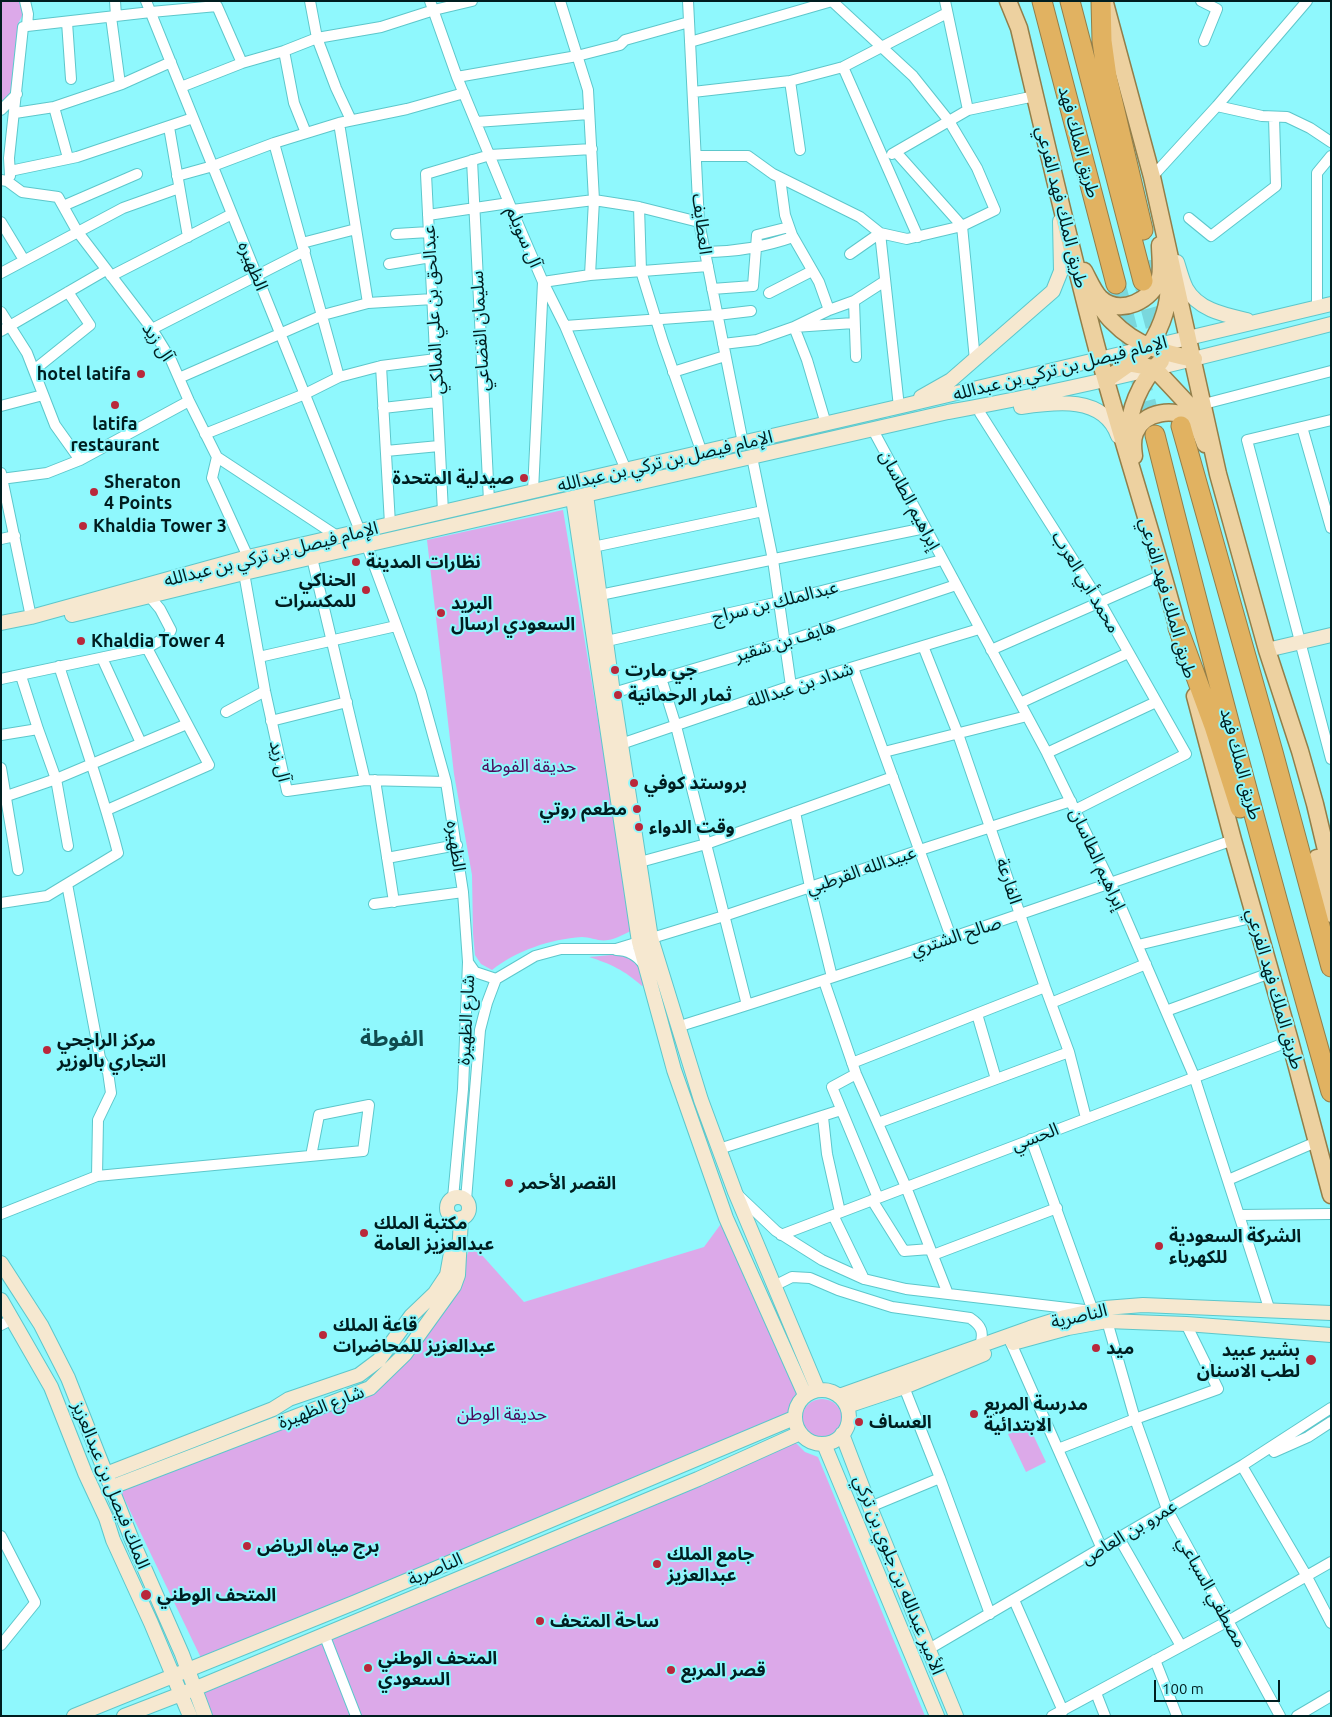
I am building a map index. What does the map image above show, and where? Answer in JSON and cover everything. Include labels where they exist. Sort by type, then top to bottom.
[{"type":"highway","points":[[1034,1],[1076,129]]},
{"type":"highway","name":"طريق الملك فهد","points":[[1042,1],[1116,284]]},
{"type":"highway","name":"طريق الملك فهد","points":[[1070,1],[1144,281]]},
{"type":"highway","points":[[1100,1],[1106,77],[1151,260]]},
{"type":"highway","name":"طريق الملك فهد","points":[[1181,426],[1273,752],[1331,967]]},
{"type":"highway","name":"طريق الملك فهد","points":[[1155,436],[1295,968],[1331,1092]]},
{"type":"highway","points":[[1178,628],[1214,726],[1242,814],[1282,954],[1295,968]]},
{"type":"main road","name":"طريق الملك فهد الفرعي","points":[[1008,1],[1019,28],[1060,206],[1100,358],[1136,488],[1164,574],[1233,840],[1331,1195]]},
{"type":"main road","points":[[1012,1],[1019,28]]},
{"type":"main road","points":[[1105,1],[1152,177],[1160,218],[1189,336],[1218,474]]},
{"type":"main road","points":[[903,406],[951,380],[1053,291],[1060,276],[1062,259],[1060,206]]},
{"type":"main road","points":[[1070,242],[1094,290],[1100,298],[1114,305],[1130,305],[1146,298],[1156,288],[1160,275],[1160,218]]},
{"type":"main road","points":[[1160,218],[1187,289],[1194,298],[1207,308],[1223,315],[1253,321]]},
{"type":"main road","points":[[1107,379],[1149,347],[1167,308],[1169,290],[1160,218]]},
{"type":"main road","points":[[1070,242],[1091,293],[1112,321],[1132,339],[1149,347],[1168,354],[1194,359]]},
{"type":"main road","name":"الإمام فيصل بن تركي بن عبدالله","points":[[1,623],[31,617],[248,557],[903,406],[1324,305]]},
{"type":"main road","name":"الإمام فيصل بن تركي بن عبدالله","points":[[1,631],[150,597],[244,573],[948,412],[1055,392],[1331,324]]},
{"type":"main road","points":[[1136,488],[1128,440],[1130,413],[1137,396],[1154,368],[1189,336]]},
{"type":"main road","points":[[1100,358],[1154,368],[1198,415],[1204,428],[1267,650],[1302,758],[1331,871]]},
{"type":"main road","points":[[948,412],[980,414],[1048,403],[1074,403],[1090,408],[1106,416],[1116,431],[1136,488]]},
{"type":"main road","points":[[1136,488],[1134,432],[1147,419],[1160,413],[1173,412],[1193,421],[1218,474]]},
{"type":"main road","points":[[580,497],[593,547],[607,641],[603,659]]},
{"type":"main road","points":[[580,497],[603,659],[621,744],[640,862],[645,940],[735,1192],[818,1390]]},
{"type":"main road","points":[[1267,650],[1331,635]]},
{"type":"main road","points":[[609,685],[650,980],[674,1070],[726,1218],[805,1395]]},
{"type":"main road","points":[[1302,758],[1301,790],[1331,914]]},
{"type":"main road","name":"شارع الظهيرة","points":[[457,1218],[448,1214],[447,1207],[450,1201],[459,1199]]},
{"type":"main road","name":"شارع الظهيرة","points":[[106,1474],[273,1409],[289,1400],[359,1376],[378,1360],[411,1316],[435,1293],[447,1275],[457,1218]]},
{"type":"main road","name":"شارع الظهيرة","points":[[112,1487],[370,1388],[405,1354],[454,1286],[458,1275],[457,1218]]},
{"type":"main road","name":"الملك فيصل بن عبدالعزيز","points":[[1,1263],[41,1325],[68,1378],[132,1540],[205,1716]]},
{"type":"main road","name":"الملك فيصل بن عبدالعزيز","points":[[1,1300],[7,1322],[51,1387],[85,1473],[106,1518],[113,1540],[190,1716]]},
{"type":"main road","points":[[7,1322],[28,1303]]},
{"type":"main road","name":"الناصرية","points":[[843,1401],[980,1346],[1065,1317],[1104,1308],[1143,1305],[1331,1314]]},
{"type":"main road","name":"الناصرية","points":[[843,1401],[904,1388],[1012,1343],[1068,1328],[1107,1321],[1186,1324],[1327,1336]]},
{"type":"main road","points":[[818,1390],[826,1390],[843,1401],[849,1421],[837,1439],[824,1444],[814,1443],[800,1433],[794,1418],[798,1402],[805,1395],[818,1390]]},
{"type":"main road","name":"الناصرية","points":[[74,1716],[356,1602],[794,1418]]},
{"type":"main road","name":"الناصرية","points":[[124,1716],[194,1689],[698,1479],[800,1433]]},
{"type":"main road","name":"الأمير عبدالله بن جلوي بن تركي","points":[[842,1434],[956,1716]]},
{"type":"main road","name":"الأمير عبدالله بن جلوي بن تركي","points":[[824,1444],[937,1716]]},
{"type":"main road","points":[[356,1602],[349,1607],[348,1615],[354,1619],[362,1618]]},
{"type":"street","points":[[25,1],[28,14],[27,26]]},
{"type":"street","points":[[115,1],[113,16],[120,84]]},
{"type":"street","name":"الظهيره","points":[[146,1],[360,531]]},
{"type":"street","points":[[310,1],[317,38],[336,88],[351,120]]},
{"type":"street","points":[[181,87],[242,63],[284,51],[317,38],[381,27],[432,6],[472,1]]},
{"type":"street","points":[[560,1],[588,90],[594,200],[590,275]]},
{"type":"street","name":"العطايف","points":[[688,1],[699,222],[743,443]]},
{"type":"street","points":[[690,42],[832,1],[913,76],[949,121],[978,168],[995,210],[962,226],[907,239],[880,232],[860,217],[780,178],[748,156],[696,156]]},
{"type":"street","points":[[945,1],[968,110]]},
{"type":"street","points":[[1201,1],[1217,9],[1204,41]]},
{"type":"street","points":[[1152,177],[1217,106],[1307,1]]},
{"type":"street","points":[[6,182],[10,171],[9,158],[23,27],[216,4],[242,63]]},
{"type":"street","name":"آل سويلم","points":[[432,6],[457,77],[511,207],[543,282],[565,326],[626,470]]},
{"type":"street","points":[[692,92],[790,80],[843,67],[947,13]]},
{"type":"street","points":[[67,22],[71,79]]},
{"type":"street","points":[[457,77],[577,56],[620,45],[625,40],[689,22]]},
{"type":"street","points":[[284,51],[294,103],[306,133]]},
{"type":"street","points":[[15,112],[54,107],[120,84],[171,62]]},
{"type":"street","points":[[843,67],[918,237]]},
{"type":"street","points":[[790,80],[800,150]]},
{"type":"street","points":[[177,176],[213,166],[274,143],[339,123],[407,109],[464,93]]},
{"type":"street","points":[[1,110],[16,94]]},
{"type":"street","points":[[883,159],[968,110],[1035,96]]},
{"type":"street","points":[[1217,106],[1262,116],[1287,118],[1310,128],[1331,142]]},
{"type":"street","points":[[54,107],[68,158]]},
{"type":"street","points":[[476,122],[590,114]]},
{"type":"street","points":[[1189,218],[1211,236],[1276,186],[1274,116]]},
{"type":"street","points":[[10,171],[68,158],[193,118]]},
{"type":"street","points":[[339,123],[368,304]]},
{"type":"street","points":[[169,127],[188,237]]},
{"type":"street","points":[[274,143],[339,378]]},
{"type":"street","name":"عبدالحق بن علي المالكي","points":[[443,512],[426,174],[490,155],[592,149]]},
{"type":"street","points":[[896,152],[962,226],[975,360]]},
{"type":"street","points":[[1324,305],[1317,173],[1331,156]]},
{"type":"street","name":"سليمان القضاعي","points":[[472,160],[489,502]]},
{"type":"street","points":[[63,206],[137,174]]},
{"type":"street","points":[[780,178],[784,215],[791,232],[819,282],[829,310]]},
{"type":"street","name":"آل زيد","points":[[6,182],[22,192],[58,197],[78,231],[152,329],[171,360],[188,401],[217,457]]},
{"type":"street","points":[[1,273],[123,208],[180,188]]},
{"type":"street","points":[[428,215],[474,207],[511,207],[594,200],[639,207],[699,222]]},
{"type":"street","points":[[639,207],[640,271],[673,372],[702,452]]},
{"type":"street","points":[[6,328],[68,292],[188,237],[232,214]]},
{"type":"street","points":[[1,222],[24,260]]},
{"type":"street","points":[[152,329],[303,247],[356,229]]},
{"type":"street","points":[[396,234],[429,232]]},
{"type":"street","points":[[705,252],[725,252],[772,244],[791,232]]},
{"type":"street","points":[[850,254],[880,232]]},
{"type":"street","points":[[880,232],[903,406]]},
{"type":"street","points":[[712,290],[753,286],[756,247]]},
{"type":"street","points":[[389,264],[431,257]]},
{"type":"street","points":[[533,491],[543,282],[590,275],[708,266]]},
{"type":"street","points":[[770,293],[812,271]]},
{"type":"street","points":[[723,344],[758,340],[794,327],[854,300],[885,281]]},
{"type":"street","points":[[34,370],[90,325],[68,292]]},
{"type":"street","points":[[179,378],[323,315],[368,304],[433,299]]},
{"type":"street","points":[[854,300],[856,357]]},
{"type":"street","points":[[565,326],[751,311]]},
{"type":"street","points":[[1,312],[6,328],[27,353],[55,425],[80,460]]},
{"type":"street","points":[[794,327],[854,323]]},
{"type":"street","points":[[794,327],[807,360],[826,424]]},
{"type":"street","points":[[673,372],[725,356]]},
{"type":"street","points":[[205,434],[305,394],[339,378],[381,366],[436,359]]},
{"type":"street","points":[[381,366],[390,524]]},
{"type":"street","points":[[1204,404],[1331,371]]},
{"type":"street","points":[[1,406],[43,394]]},
{"type":"street","points":[[31,617],[2,477],[47,473],[80,460],[188,401]]},
{"type":"street","points":[[383,408],[438,402]]},
{"type":"street","name":"محمد أبي العرب","points":[[980,414],[1100,602],[1186,754]]},
{"type":"street","points":[[1331,420],[1247,440],[1328,740],[1331,759]]},
{"type":"street","points":[[1302,427],[1331,528]]},
{"type":"street","name":"إبراهيم الطاسان","points":[[872,430],[1048,753],[1111,884],[1194,1076],[1270,1311]]},
{"type":"street","points":[[386,451],[439,446]]},
{"type":"street","points":[[248,557],[212,478],[217,457],[337,536]]},
{"type":"street","points":[[752,458],[773,560],[792,686]]},
{"type":"street","points":[[593,547],[763,511]]},
{"type":"street","points":[[600,594],[925,528]]},
{"type":"street","points":[[1,539],[15,536]]},
{"type":"street","name":"الظهيره","points":[[366,546],[421,692],[446,782],[463,892],[468,962]]},
{"type":"street","points":[[312,558],[347,702],[370,780],[387,858],[394,902]]},
{"type":"street","name":"عبدالملك بن سراج","points":[[607,641],[779,602],[942,560]]},
{"type":"street","name":"آل زيد","points":[[244,573],[265,691],[287,791],[370,780],[446,782]]},
{"type":"street","points":[[991,650],[1164,574]]},
{"type":"street","name":"هايف بن شقير","points":[[609,685],[661,678],[785,642],[956,585]]},
{"type":"street","points":[[1,679],[147,648],[168,636],[171,630],[160,609],[150,597]]},
{"type":"street","points":[[259,657],[396,626]]},
{"type":"street","name":"شداد بن عبدالله","points":[[621,744],[792,686],[979,628]]},
{"type":"street","name":"الفارعة","points":[[923,646],[958,734],[1045,986],[1070,1052],[1086,1118]]},
{"type":"street","points":[[107,810],[209,765],[147,648]]},
{"type":"street","points":[[1020,703],[1128,653]]},
{"type":"street","points":[[102,658],[141,743]]},
{"type":"street","points":[[1,903],[48,896],[118,853],[107,810],[59,666]]},
{"type":"street","points":[[853,668],[952,937]]},
{"type":"street","points":[[21,676],[56,779],[68,846]]},
{"type":"street","points":[[661,678],[676,726],[747,1006]]},
{"type":"street","points":[[226,712],[265,691]]},
{"type":"street","points":[[271,721],[347,702]]},
{"type":"street","points":[[1048,753],[1156,702]]},
{"type":"street","points":[[884,752],[1027,716]]},
{"type":"street","points":[[3,798],[56,779],[187,724]]},
{"type":"street","points":[[1,735],[38,729]]},
{"type":"street","name":"عبيدالله القرطبي","points":[[645,940],[724,916],[991,827],[1073,806],[1186,754]]},
{"type":"street","points":[[1,768],[3,798],[18,870]]},
{"type":"street","points":[[640,862],[706,844],[893,777]]},
{"type":"street","points":[[795,812],[828,979],[852,1063],[906,1187],[948,1294]]},
{"type":"street","name":"صالح الشتري","points":[[677,1027],[747,1006],[1111,884],[1233,840]]},
{"type":"street","points":[[387,858],[457,845]]},
{"type":"street","points":[[67,884],[100,1058],[108,1072],[111,1093],[98,1120],[97,1176]]},
{"type":"street","points":[[374,904],[463,892]]},
{"type":"street","points":[[1138,945],[1255,917]]},
{"type":"street","points":[[605,950],[616,949],[645,940]]},
{"type":"street","points":[[468,962],[475,972],[496,979],[535,956],[561,950],[586,948],[621,950],[635,955],[645,966],[650,980]]},
{"type":"street","name":"شارع الظهيرة","points":[[459,1199],[468,962]]},
{"type":"street","points":[[1051,1003],[1146,964]]},
{"type":"street","points":[[1166,1011],[1270,973]]},
{"type":"street","name":"شارع الظهيرة","points":[[459,1199],[480,1030],[496,979]]},
{"type":"street","points":[[852,1063],[1045,986]]},
{"type":"street","points":[[977,1014],[996,1079]]},
{"type":"street","name":"الحسي","points":[[781,1235],[1290,1041]]},
{"type":"street","points":[[878,1123],[1070,1052]]},
{"type":"street","points":[[856,1074],[832,1087],[875,1199],[904,1251],[932,1252],[1057,1208]]},
{"type":"street","points":[[1,1214],[97,1176],[311,1156],[363,1151],[369,1104],[319,1115],[311,1156]]},
{"type":"street","points":[[719,1149],[842,1110]]},
{"type":"street","points":[[823,1117],[837,1213],[864,1279]]},
{"type":"street","points":[[735,1192],[781,1235],[822,1260],[864,1279],[906,1289],[1093,1311],[1031,1139]]},
{"type":"street","points":[[1228,1180],[1316,1142]]},
{"type":"street","points":[[1239,1215],[1331,1214]]},
{"type":"street","points":[[774,1286],[792,1278],[810,1278],[838,1290],[892,1307],[970,1318],[982,1330],[983,1336],[980,1346]]},
{"type":"street","name":"مصطفي السباعي","points":[[1107,1321],[1135,1419],[1167,1509],[1280,1716]]},
{"type":"street","points":[[1058,1449],[1218,1389],[1186,1324]]},
{"type":"street","points":[[1012,1343],[1102,1549]]},
{"type":"street","points":[[904,1388],[940,1478],[990,1614]]},
{"type":"street","name":"عمرو بن العاص","points":[[929,1649],[1243,1465],[1329,1410]]},
{"type":"street","points":[[1331,1422],[1308,1437],[1243,1465],[1306,1575],[1331,1623]]},
{"type":"street","points":[[870,1507],[940,1478]]},
{"type":"street","points":[[1,1536],[35,1602],[1,1645]]},
{"type":"street","points":[[1120,1538],[1182,1646]]},
{"type":"street","points":[[1052,1716],[1228,1621],[1331,1562]]},
{"type":"street","points":[[1014,1600],[1062,1711]]},
{"type":"street","points":[[324,1634],[356,1716]]},
{"type":"street","points":[[1155,1660],[1177,1716]]},
{"type":"street","points":[[1096,1693],[1105,1716]]},
{"type":"street","points":[[1297,1716],[1331,1696]]},
{"type":"green space","points":[[1,1],[19,1],[23,14],[18,24],[12,77],[17,81],[10,99],[1,104]]},
{"type":"green space","name":"حديقة الفوطة","points":[[563,510],[633,930],[608,940],[582,937],[546,943],[512,957],[492,970],[481,964],[475,955],[472,875],[454,774],[427,540]]},
{"type":"green space","points":[[622,954],[635,958],[645,984],[642,986],[617,968],[589,957]]},
{"type":"green space","name":"حديقة الوطن","points":[[726,1217],[805,1393],[798,1401],[794,1416],[201,1658],[118,1486],[369,1387],[454,1284],[472,1244],[524,1302],[704,1247]]},
{"type":"green space","points":[[822,1399],[836,1405],[842,1419],[836,1433],[822,1439],[808,1433],[802,1419],[808,1405]]},
{"type":"green space","points":[[1028,1424],[1046,1462],[1026,1472],[1008,1434]]},
{"type":"green space","points":[[796,1443],[805,1452],[818,1457],[925,1716],[212,1716],[203,1691],[319,1645],[573,1539]]},
{"type":"tunnel","points":[[1151,260],[1154,296]]},
{"type":"tunnel","points":[[1143,281],[1160,345]]},
{"type":"tunnel","points":[[1116,284],[1133,348]]},
{"type":"tunnel","points":[[1139,374],[1154,433]]},
{"type":"place","name":"hotel latifa","points":[[141,374]]},
{"type":"place","name":"latifa restaurant","points":[[115,405]]},
{"type":"place","name":"صيدلية المتحدة","points":[[524,478]]},
{"type":"place","name":"Sheraton 4 Points","points":[[94,492]]},
{"type":"place","name":"Khaldia Tower 3","points":[[83,526]]},
{"type":"place","name":"نظارات المدينة","points":[[356,562]]},
{"type":"place","name":"الحناكي للمكسرات","points":[[366,590]]},
{"type":"place","name":"البريد السعودي ارسال","points":[[441,613]]},
{"type":"place","name":"Khaldia Tower 4","points":[[81,641]]},
{"type":"place","name":"جي مارت","points":[[615,670]]},
{"type":"place","name":"ثمار الرحمانية","points":[[618,695]]},
{"type":"place","name":"بروستد كوفي","points":[[634,783]]},
{"type":"place","name":"مطعم روتي","points":[[637,809]]},
{"type":"place","name":"وقت الدواء","points":[[639,827]]},
{"type":"place","name":"مركز الراجحي التجاري بالوزير","points":[[47,1050]]},
{"type":"place","name":"القصر الأحمر","points":[[509,1183]]},
{"type":"place","name":"مكتبة الملك عبدالعزيز العامة","points":[[364,1233]]},
{"type":"place","name":"الشركة السعودية للكهرباء","points":[[1159,1246]]},
{"type":"place","name":"قاعة الملك عبدالعزيز للمحاضرات","points":[[323,1335]]},
{"type":"place","name":"ميد","points":[[1096,1348]]},
{"type":"place","name":"بشير عبيد لطب الاسنان","points":[[1311,1360]]},
{"type":"place","name":"مدرسة المربع الابتدائية","points":[[974,1414]]},
{"type":"place","name":"العساف","points":[[859,1422]]},
{"type":"place","name":"برج مياه الرياض","points":[[247,1546]]},
{"type":"place","name":"جامع الملك عبدالعزيز","points":[[657,1564]]},
{"type":"place","name":"المتحف الوطني","points":[[146,1595]]},
{"type":"place","name":"ساحة المتحف","points":[[540,1621]]},
{"type":"place","name":"المتحف الوطني السعودي","points":[[368,1668]]},
{"type":"place","name":"قصر المربع","points":[[671,1670]]},
{"type":"district","name":"الفوطة","points":[[392,1039]]}]
